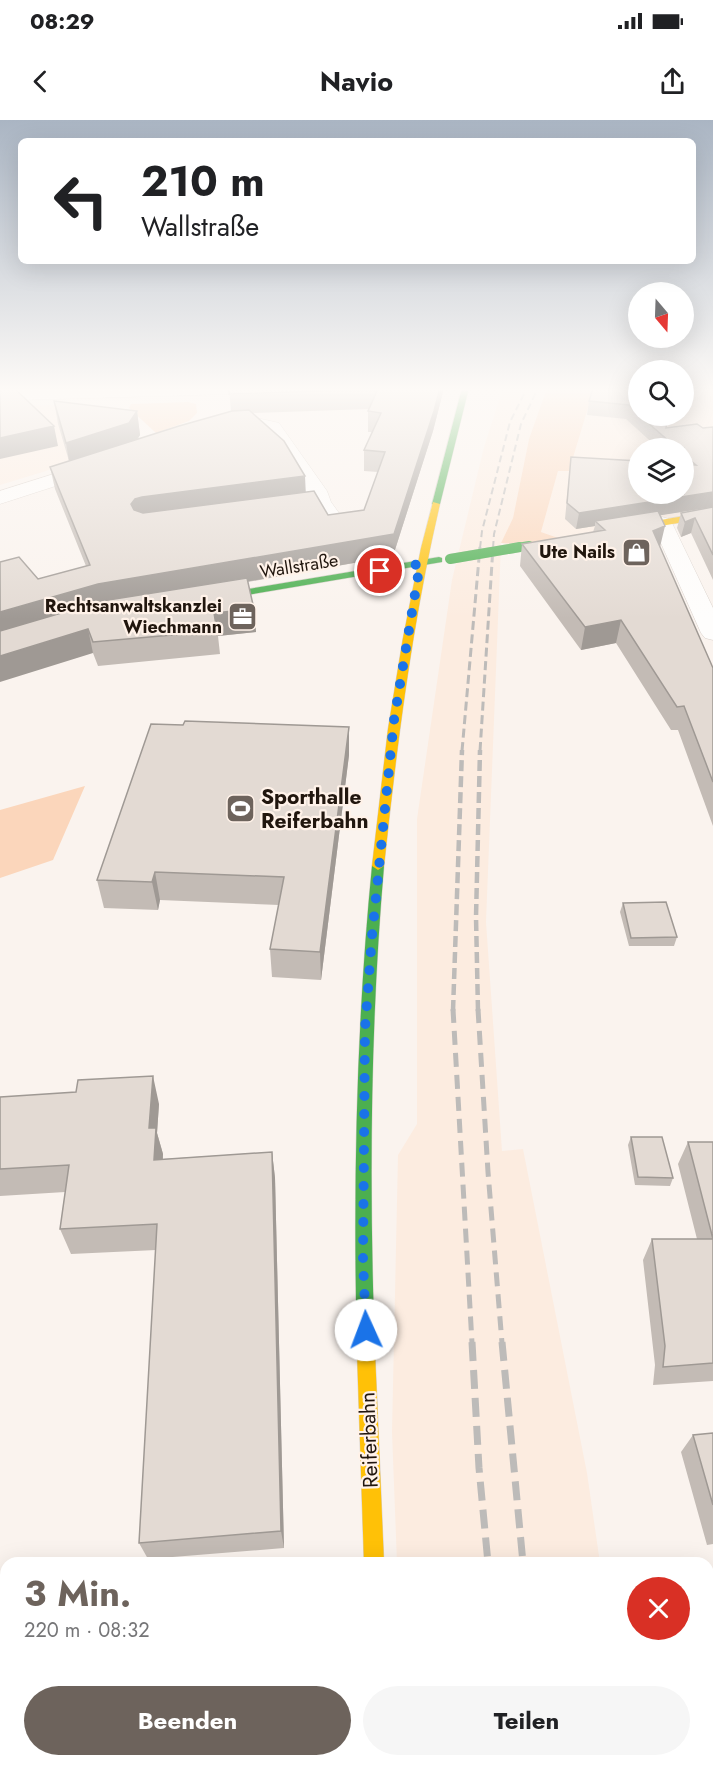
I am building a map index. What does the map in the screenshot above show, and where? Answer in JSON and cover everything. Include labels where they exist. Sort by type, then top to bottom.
[{"type":"street","points":[[0,498],[100,465]]},
{"type":"street","points":[[298,506],[325,508],[317,491],[299,465]]},
{"type":"street","name":"Reiferbahn","points":[[374,1557],[363,1260],[365,1029],[394,720],[420,564],[446,465]]},
{"type":"street","points":[[608,532],[713,514]]},
{"type":"street","points":[[662,523],[713,633]]},
{"type":"street","name":"Wallstraße","points":[[189,602],[535,544]]},
{"type":"shaded area","points":[[0,465],[61,465],[46,471],[0,485]]},
{"type":"shaded area","points":[[480,465],[524,465],[513,518],[501,543],[486,922],[502,1151],[523,1149],[587,1473],[599,1557],[397,1557],[392,1432],[398,1155],[417,1124],[417,819],[452,580]]},
{"type":"shaded area","points":[[524,465],[571,465],[569,471],[558,471],[541,532],[564,540],[529,545],[501,543],[513,518]]},
{"type":"shaded area","points":[[571,465],[628,465],[628,504],[694,504],[694,465],[713,465],[713,514],[564,540],[541,532],[558,471],[569,471]]},
{"type":"shaded area","points":[[85,786],[53,860],[0,878],[0,810]]},
{"type":"building","points":[[57,465],[298,465],[305,476],[142,497],[135,499],[131,504],[134,510],[143,513],[314,491],[328,515],[364,510],[380,465],[416,465],[394,534],[98,584],[0,612],[0,562],[19,557],[38,579],[90,565],[50,467]]},
{"type":"building","points":[[570,465],[628,465],[628,504],[636,504],[579,513],[567,503]]},
{"type":"building","points":[[694,465],[713,465],[713,492],[694,495]]},
{"type":"building","points":[[713,507],[713,555],[695,518],[685,522],[681,513]]},
{"type":"building","points":[[658,511],[665,526],[653,531],[713,668],[713,782],[684,706],[677,707],[621,620],[585,627],[522,544],[605,530],[595,521]]},
{"type":"building","points":[[247,578],[254,609],[214,613],[217,631],[93,642],[88,629],[0,656],[0,631],[102,601]]},
{"type":"building","name":"Sporthalle Reiferbahn","points":[[185,721],[349,727],[320,952],[270,949],[284,877],[155,872],[152,882],[97,880],[151,724],[183,725]]},
{"type":"building","points":[[666,902],[677,937],[631,938],[623,903]]},
{"type":"building","points":[[153,1076],[149,1128],[156,1128],[154,1160],[272,1152],[281,1531],[139,1543],[157,1224],[60,1229],[69,1165],[0,1169],[0,1097],[76,1092],[78,1080]]},
{"type":"building","points":[[631,1137],[662,1137],[673,1178],[638,1177]]},
{"type":"building","points":[[688,1142],[713,1142],[713,1239]]},
{"type":"building","points":[[652,1239],[713,1239],[713,1363],[663,1367],[665,1346]]},
{"type":"building","points":[[713,1433],[713,1505],[693,1435]]},
{"type":"railway","points":[[480,548],[482,531],[499,465]]},
{"type":"railway","points":[[493,548],[494,534],[511,465]]},
{"type":"railway","points":[[462,751],[480,547]]},
{"type":"railway","points":[[480,751],[493,547]]},
{"type":"railway","points":[[453,1010],[462,750]]},
{"type":"railway","points":[[478,1011],[476,917],[480,750]]},
{"type":"railway","points":[[478,1009],[502,1343]]},
{"type":"railway","points":[[453,1010],[472,1343]]},
{"type":"railway","points":[[472,1342],[479,1468],[487,1557]]},
{"type":"railway","points":[[502,1342],[522,1557]]},
{"type":"traffic: fast","points":[[436,504],[446,465]]},
{"type":"traffic: fast","points":[[450,559],[529,545]]},
{"type":"traffic: fast","points":[[206,599],[439,560]]},
{"type":"traffic: fast","points":[[366,1352],[363,1109],[368,987],[378,866]]},
{"type":"traffic: slow","points":[[378,866],[407,638],[436,504]]},
{"type":"traffic: slow","points":[[620,530],[713,514]]},
{"type":"traffic: slow","points":[[366,1352],[374,1557]]},
{"type":"place","name":"Ute Nails","points":[[636,552]]},
{"type":"place","name":"Rechtsanwaltskanzlei Wiechmann","points":[[243,616]]},
{"type":"place","name":"Sporthalle Reiferbahn","points":[[240,809]]},
{"type":"route","points":[[366,1330],[363,1260],[365,1029],[394,720],[420,564],[380,571]]}]
